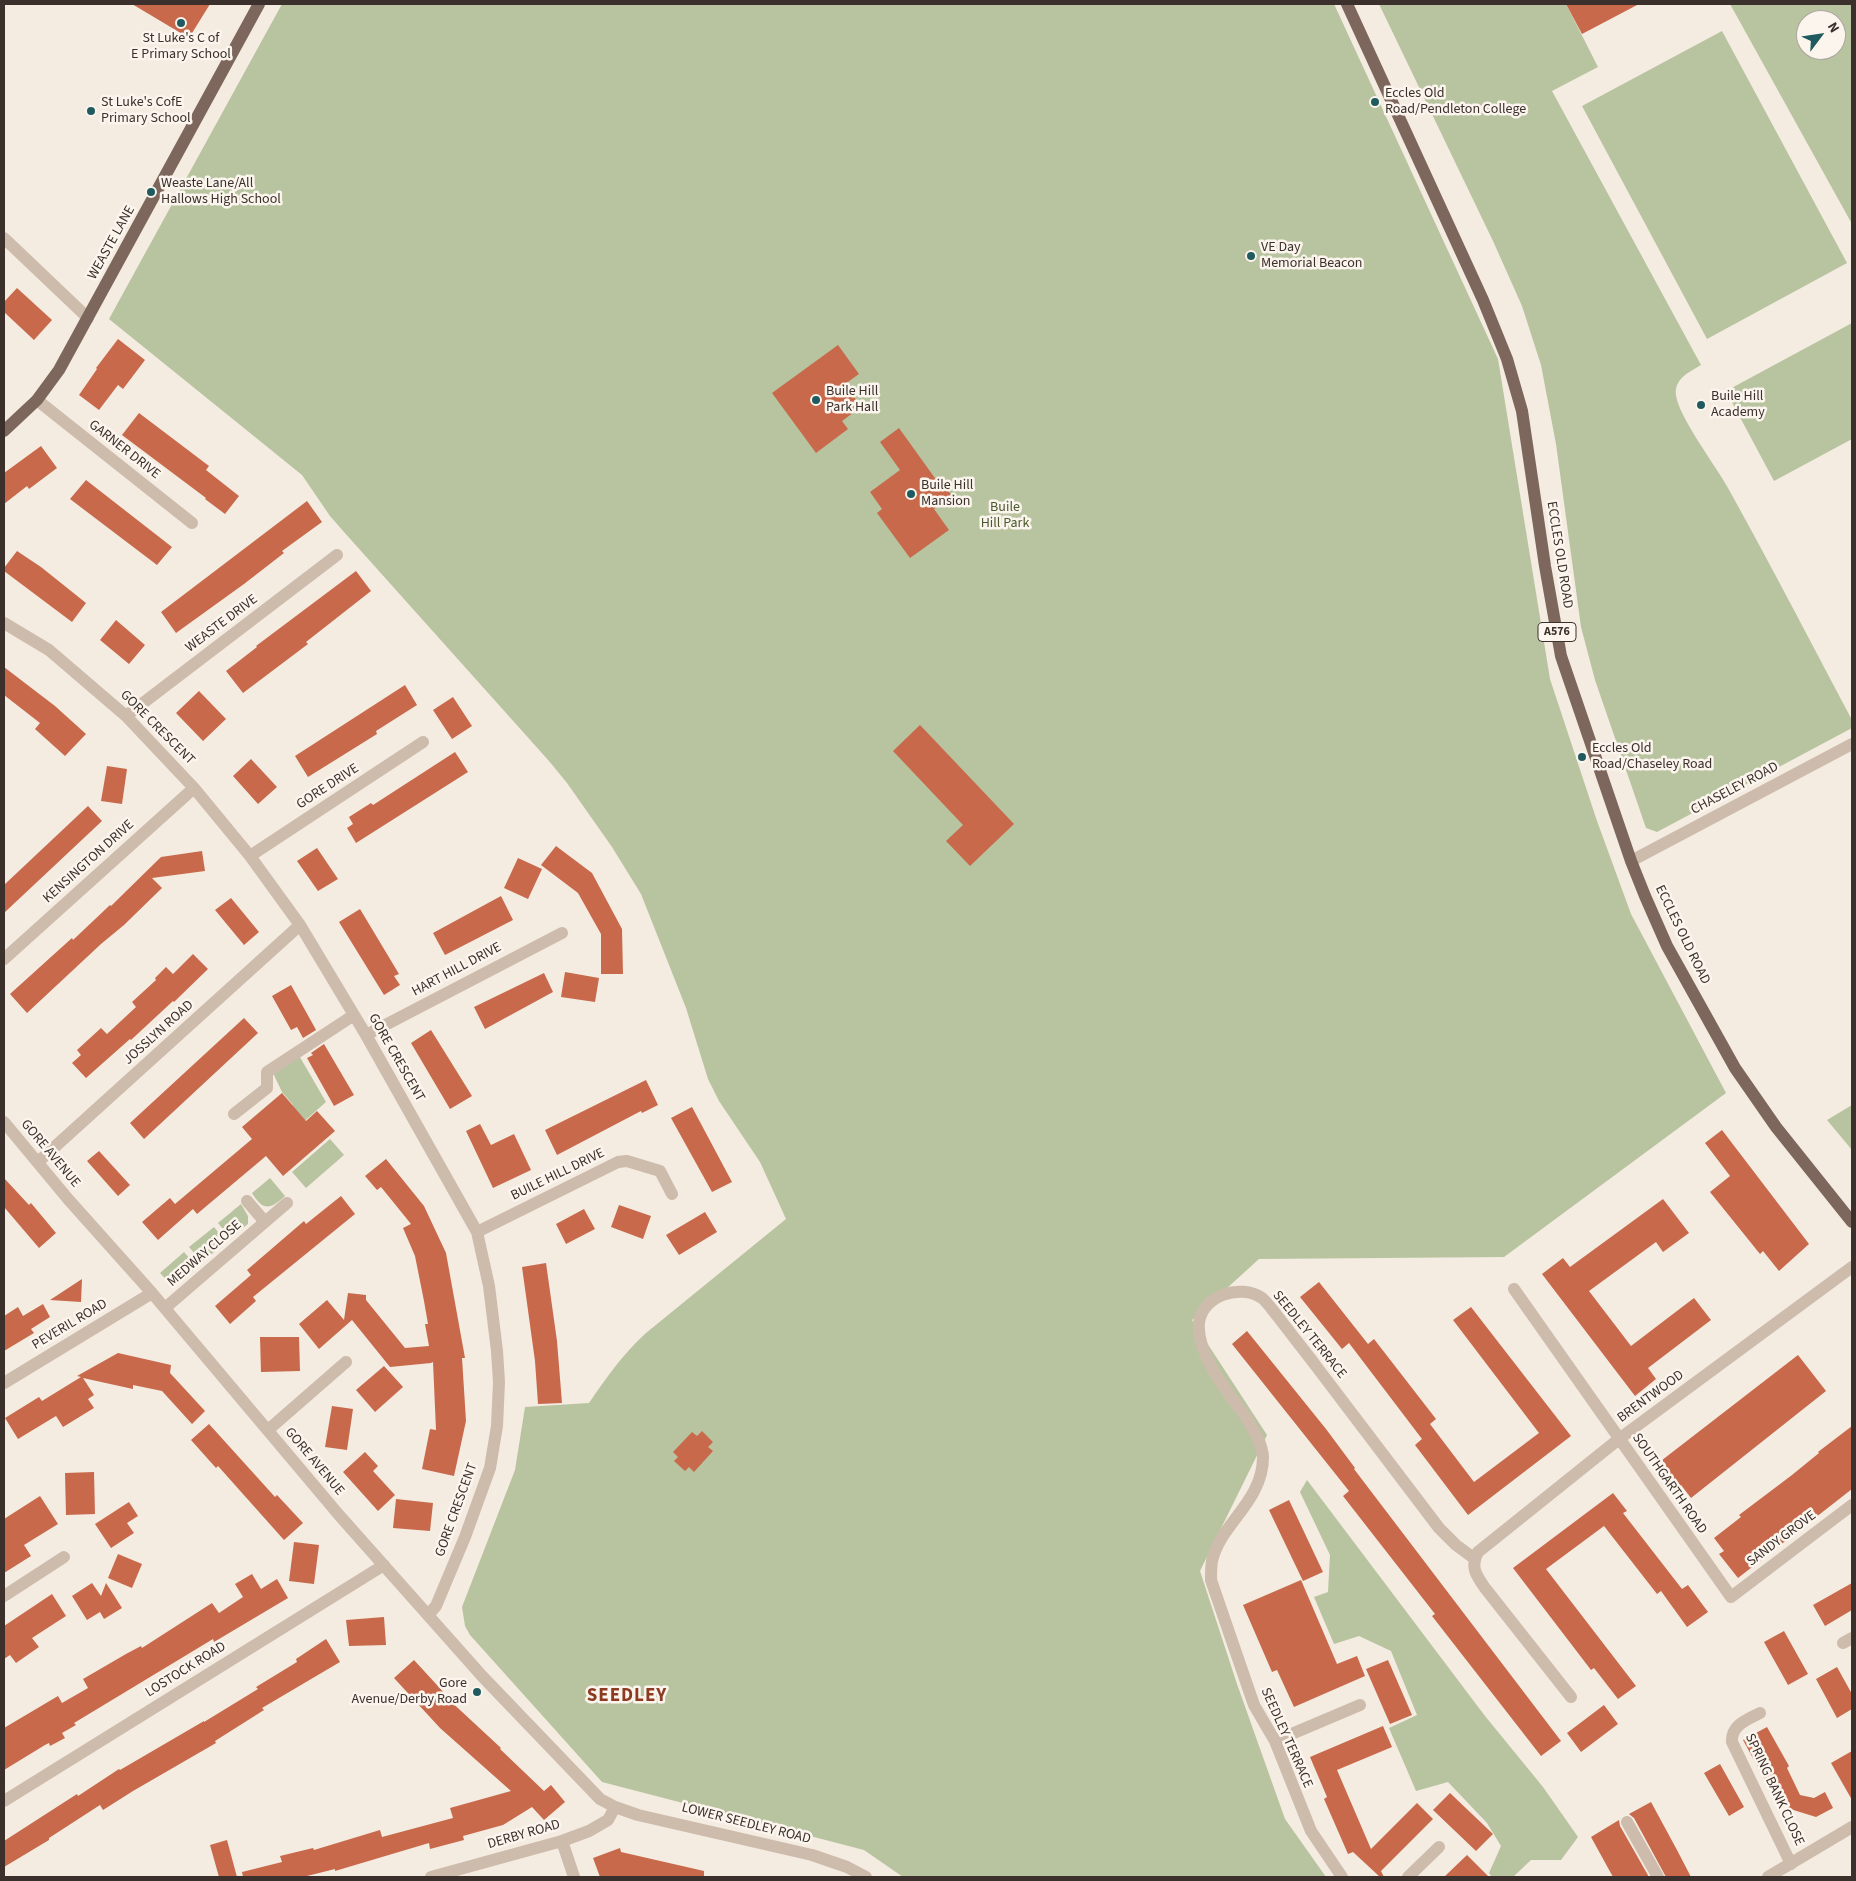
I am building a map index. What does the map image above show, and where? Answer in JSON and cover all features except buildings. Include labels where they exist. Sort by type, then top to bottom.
[{"type":"main road","name":"WEASTE LANE","points":[[4,431],[37,400],[59,370],[259,4]]},
{"type":"main road","name":"ECCLES OLD ROAD","points":[[1347,4],[1484,300],[1507,359],[1522,411],[1545,566],[1561,656],[1631,862],[1667,946],[1735,1068],[1776,1127],[1852,1222]]},
{"type":"street","points":[[4,238],[88,318]]},
{"type":"street","name":"GARNER DRIVE","points":[[37,400],[192,522]]},
{"type":"street","name":"WEASTE DRIVE","points":[[126,716],[337,555]]},
{"type":"street","name":"GORE CRESCENT","points":[[4,623],[49,650],[126,716],[194,788],[250,856],[300,925],[366,1035],[477,1232],[489,1286],[497,1351],[499,1382],[497,1426],[490,1468],[465,1537],[436,1606],[428,1615]]},
{"type":"street","name":"GORE DRIVE","points":[[250,856],[423,742]]},
{"type":"street","name":"CHASELEY ROAD","points":[[1631,862],[1852,744]]},
{"type":"street","name":"KENSINGTON DRIVE","points":[[4,959],[194,788]]},
{"type":"street","name":"JOSSLYN ROAD","points":[[38,1162],[300,925]]},
{"type":"street","name":"HART HILL DRIVE","points":[[366,1035],[562,933]]},
{"type":"street","points":[[234,1114],[267,1088],[267,1072],[354,1015]]},
{"type":"street","name":"GORE AVENUE","points":[[4,1122],[68,1199],[152,1292],[339,1515],[482,1676],[587,1787],[600,1799],[615,1807]]},
{"type":"street","name":"BUILE HILL DRIVE","points":[[477,1232],[618,1162],[627,1161],[660,1172],[672,1194]]},
{"type":"street","name":"MEDWAY CLOSE","points":[[247,1201],[265,1222]]},
{"type":"street","name":"MEDWAY CLOSE","points":[[165,1308],[286,1203]]},
{"type":"street","name":"BRENTWOOD","points":[[1475,1559],[1483,1546],[1619,1439],[1852,1267]]},
{"type":"street","name":"SOUTHGARTH ROAD","points":[[1514,1289],[1731,1597]]},
{"type":"street","name":"SEEDLEY TERRACE","points":[[1342,1877],[1311,1831],[1275,1741],[1254,1705],[1211,1580],[1212,1561],[1226,1533],[1255,1491],[1262,1457],[1254,1431],[1214,1371],[1201,1343],[1199,1322],[1202,1313],[1222,1294],[1245,1291],[1261,1298],[1302,1348],[1439,1528],[1456,1545],[1475,1559]]},
{"type":"street","name":"PEVERIL ROAD","points":[[4,1383],[152,1292]]},
{"type":"street","points":[[268,1430],[346,1362]]},
{"type":"street","name":"SANDY GROVE","points":[[1731,1597],[1852,1504]]},
{"type":"street","points":[[4,1596],[64,1557]]},
{"type":"street","points":[[1475,1559],[1474,1572],[1484,1588],[1571,1697]]},
{"type":"street","name":"LOSTOCK ROAD","points":[[4,1800],[384,1565]]},
{"type":"street","points":[[1275,1741],[1360,1706]]},
{"type":"street","name":"SPRING BANK CLOSE","points":[[1760,1713],[1736,1726],[1732,1734],[1732,1742],[1791,1864]]},
{"type":"street","name":"DERBY ROAD","points":[[434,1877],[562,1841],[602,1825],[612,1816],[615,1807]]},
{"type":"street","name":"LOWER SEEDLEY ROAD","points":[[615,1807],[638,1815],[812,1855],[847,1867],[866,1877]]},
{"type":"street","points":[[1628,1822],[1658,1877]]},
{"type":"street","points":[[1768,1877],[1850,1833]]},
{"type":"street","points":[[562,1841],[574,1877]]},
{"type":"street","points":[[1408,1877],[1439,1847]]},
{"type":"green space","name":"Buile Hill Park","points":[[282,4],[1334,4],[1498,359],[1550,679],[1597,821],[1631,914],[1726,1093],[1504,1257],[1259,1259],[1192,1320],[1267,1435],[1200,1571],[1237,1684],[1285,1819],[1326,1877],[903,1877],[864,1850],[602,1782],[470,1635],[465,1626],[462,1607],[515,1470],[525,1407],[589,1403],[608,1375],[646,1333],[786,1219],[760,1162],[719,1101],[708,1079],[686,1008],[641,894],[612,847],[567,783],[330,516],[302,475],[109,319]]},
{"type":"green space","points":[[1379,4],[1566,4],[1598,67],[1552,91],[1701,365],[1684,376],[1676,389],[1678,404],[1683,415],[1728,488],[1852,720],[1852,728],[1657,832],[1646,828],[1595,680],[1581,627],[1556,444],[1541,365],[1522,306],[1493,241]]},
{"type":"green space","points":[[1730,4],[1852,4],[1852,224]]},
{"type":"green space","points":[[1722,31],[1847,263],[1707,339],[1582,106]]},
{"type":"green space","points":[[1852,323],[1852,439],[1774,481],[1726,391]]},
{"type":"green space","points":[[297,1052],[326,1102],[266,1155],[252,1139],[293,1105],[282,1092],[272,1071]]},
{"type":"green space","points":[[1852,1105],[1852,1150],[1827,1120]]},
{"type":"green space","points":[[330,1139],[344,1155],[306,1188],[292,1172]]},
{"type":"green space","points":[[270,1178],[285,1196],[271,1206],[263,1206],[252,1193]]},
{"type":"green space","points":[[241,1204],[248,1216],[248,1224],[230,1238],[218,1223]]},
{"type":"green space","points":[[214,1227],[226,1242],[202,1262],[189,1247]]},
{"type":"green space","points":[[184,1252],[197,1267],[173,1287],[160,1273]]},
{"type":"green space","points":[[1307,1480],[1485,1716],[1543,1787],[1578,1837],[1561,1860],[1531,1860],[1513,1877],[1492,1877],[1489,1873],[1501,1846],[1487,1823],[1448,1782],[1416,1791],[1389,1728],[1417,1715],[1391,1651],[1359,1636],[1334,1644],[1314,1597],[1328,1592],[1330,1555],[1300,1492]]},
{"type":"place","name":"St Luke's C of E Primary School","points":[[181,23]]},
{"type":"place","name":"Eccles Old Road/Pendleton College","points":[[1375,102]]},
{"type":"place","name":"St Luke's CofE Primary School","points":[[91,111]]},
{"type":"place","name":"Weaste Lane/All Hallows High School","points":[[151,192]]},
{"type":"place","name":"VE Day Memorial Beacon","points":[[1251,256]]},
{"type":"place","name":"Buile Hill Park Hall","points":[[816,400]]},
{"type":"place","name":"Buile Hill Academy","points":[[1701,405]]},
{"type":"place","name":"Buile Hill Mansion","points":[[911,494]]},
{"type":"place","name":"Eccles Old Road/Chaseley Road","points":[[1582,757]]},
{"type":"place","name":"Gore Avenue/Derby Road","points":[[477,1692]]},
{"type":"district","name":"SEEDLEY","points":[[627,1697]]}]
